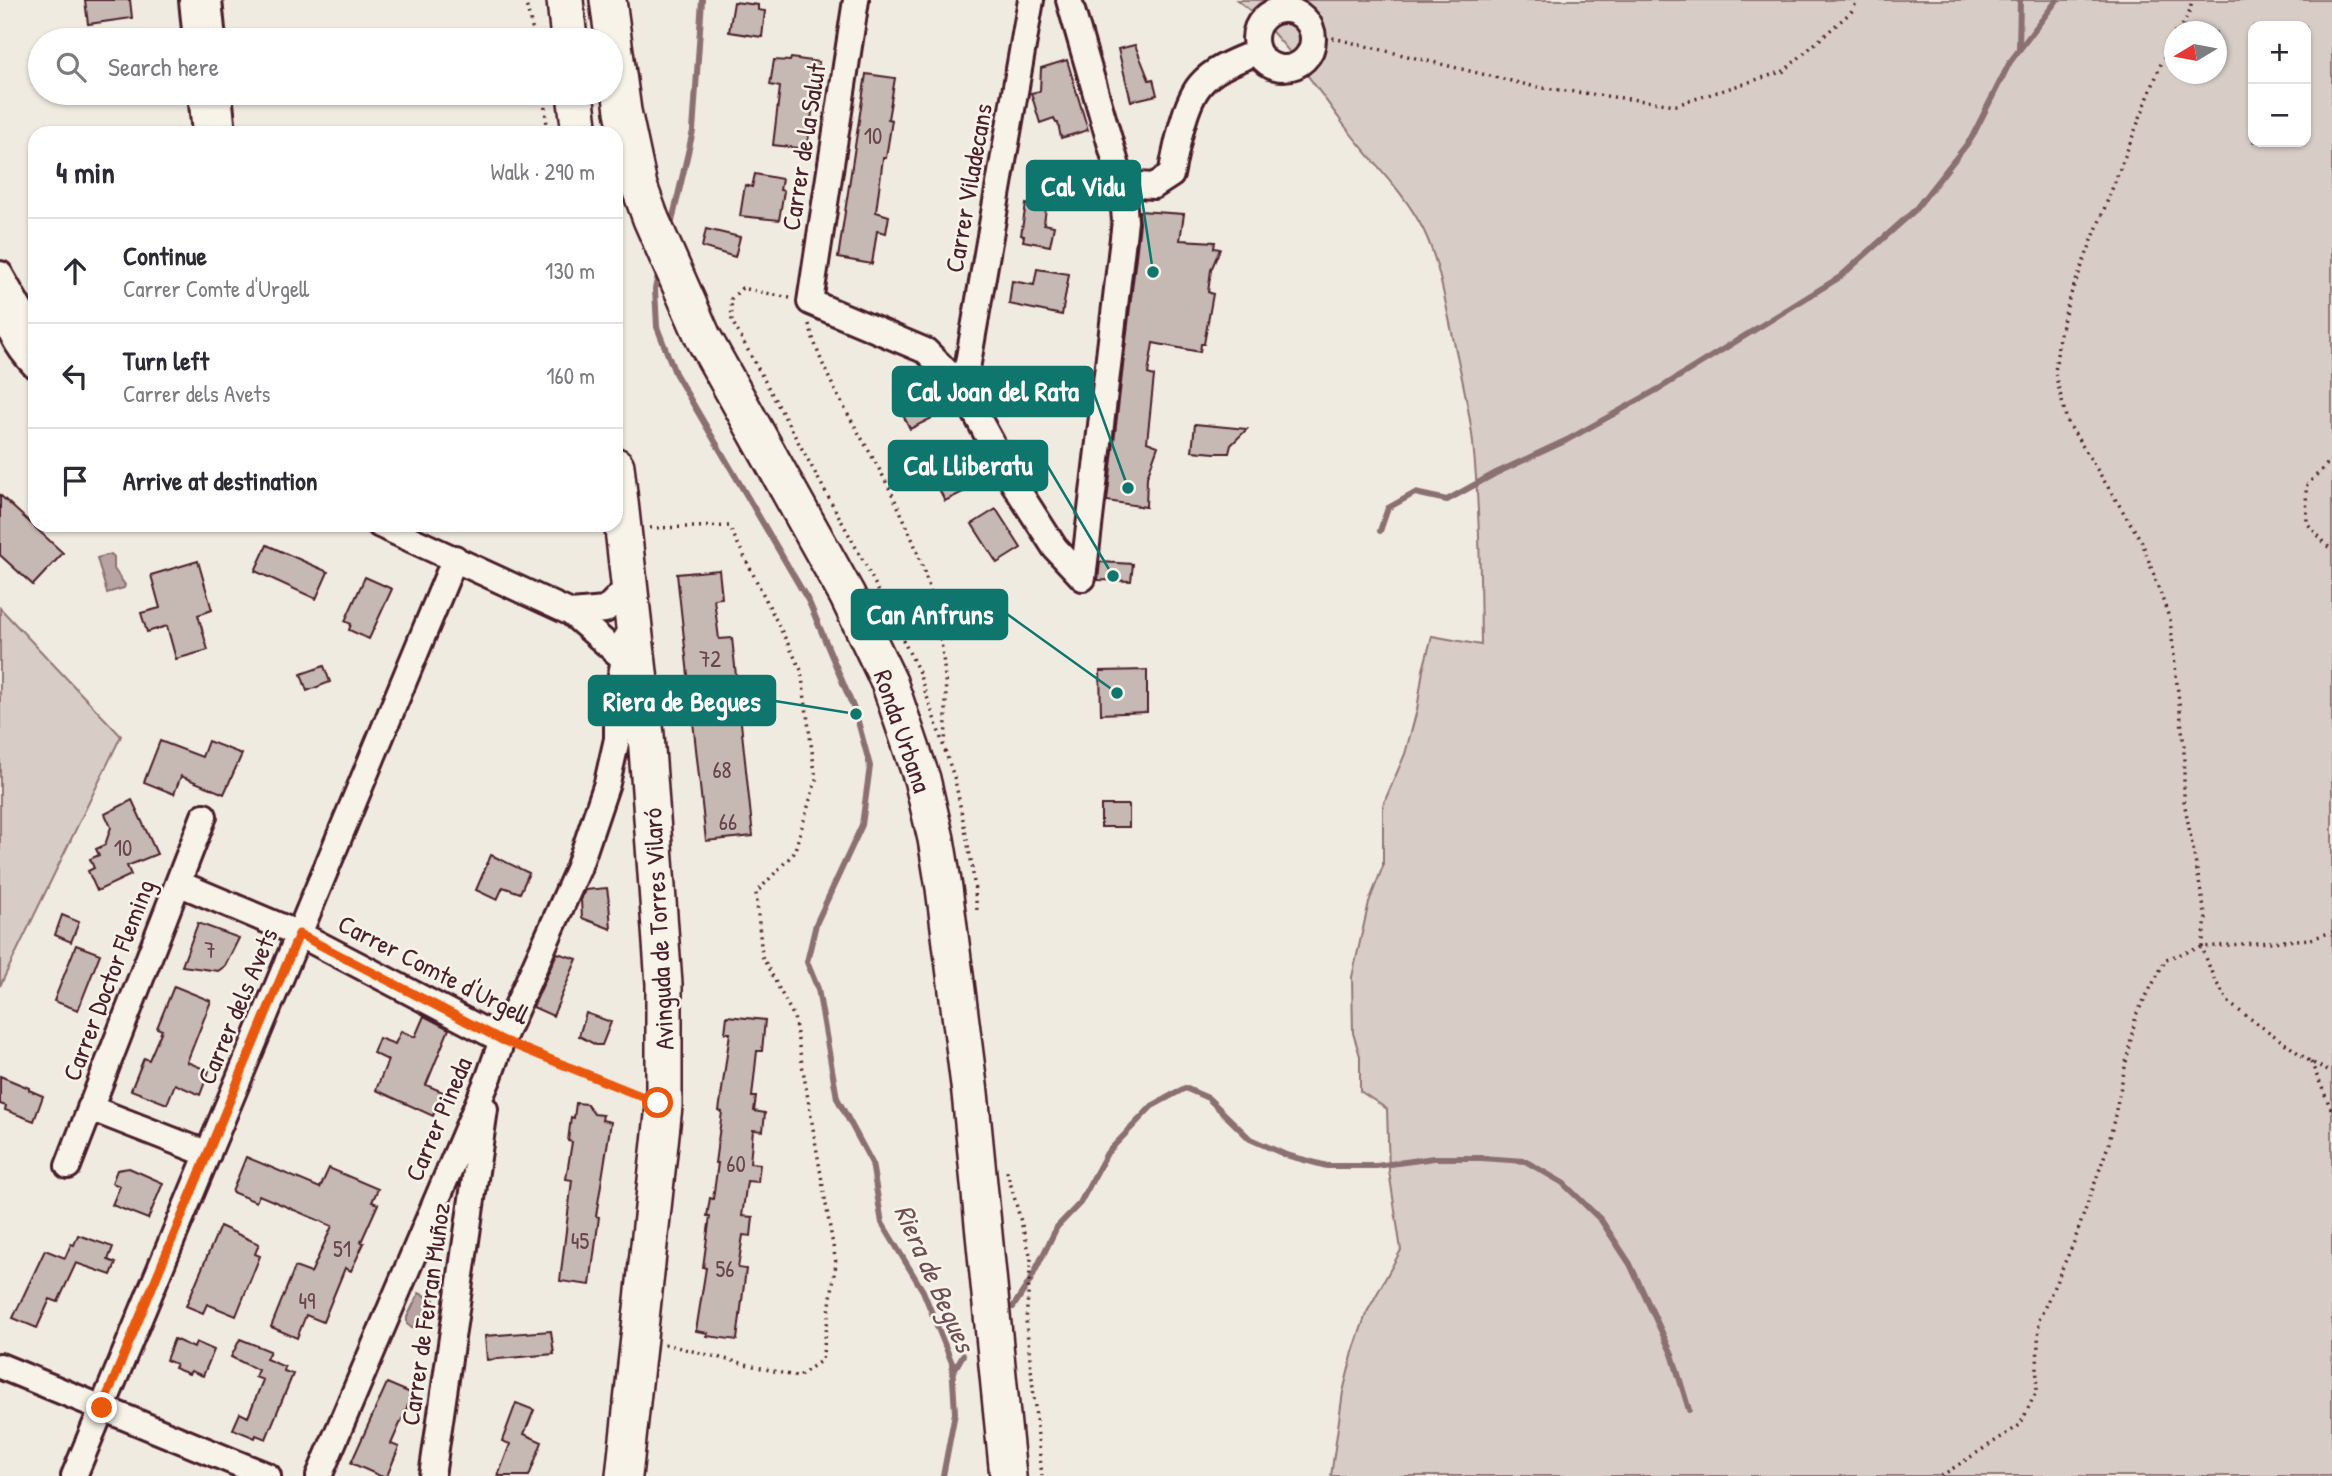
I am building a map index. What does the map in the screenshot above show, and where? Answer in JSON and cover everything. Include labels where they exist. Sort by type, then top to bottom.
[{"type":"main road","points":[[565,0],[568,28]]},
{"type":"main road","name":"Ronda Urbana","points":[[608,0],[612,28]]},
{"type":"main road","points":[[576,105],[579,126]]},
{"type":"main road","name":"Ronda Urbana","points":[[622,105],[639,187],[674,276],[703,338],[847,594],[889,682],[922,779],[944,888],[961,1025],[1008,1476]]},
{"type":"main road","name":"Avinguda de Torres Vilaró","points":[[623,529],[648,759],[664,971],[664,1106],[624,1476]]},
{"type":"street","points":[[192,0],[195,28]]},
{"type":"street","points":[[209,0],[212,28]]},
{"type":"street","name":"Carrer de la Salut","points":[[810,302],[856,0]]},
{"type":"street","name":"Carrer Viladecans","points":[[960,385],[968,363],[1031,0]]},
{"type":"street","points":[[810,302],[926,351],[960,385],[1034,516],[1055,548],[1083,578],[1125,221],[1122,184],[1069,0]]},
{"type":"street","points":[[1266,7],[1309,17],[1311,50],[1301,63],[1291,68],[1277,68],[1265,62],[1257,52],[1254,36],[1266,7]]},
{"type":"street","points":[[1122,184],[1154,186],[1171,175],[1185,115],[1199,85],[1225,66],[1257,52]]},
{"type":"street","points":[[202,105],[204,126]]},
{"type":"street","points":[[220,105],[222,126]]},
{"type":"street","points":[[0,290],[23,371],[28,372]]},
{"type":"street","points":[[13,338],[22,337],[28,345]]},
{"type":"street","points":[[13,338],[28,359]]},
{"type":"street","points":[[396,532],[571,613],[624,659]]},
{"type":"street","name":"Carrer dels Avets","points":[[74,1476],[455,558]]},
{"type":"street","points":[[571,613],[605,610],[628,587]]},
{"type":"street","name":"Carrer Pineda","points":[[318,1476],[489,1077],[502,1040],[578,869],[607,783],[617,739],[617,696],[624,659],[628,587]]},
{"type":"street","name":"Carrer Doctor Fleming","points":[[68,1166],[204,816]]},
{"type":"street","name":"Carrer Comte d'Urgell","points":[[178,883],[299,934],[502,1040]]},
{"type":"street","name":"Carrer de Ferran Muñoz","points":[[432,1476],[489,1077]]},
{"type":"street","points":[[90,1108],[208,1154]]},
{"type":"street","points":[[0,1366],[268,1476]]},
{"type":"path","points":[[526,0],[532,28]]},
{"type":"path","points":[[1309,17],[1536,88],[1676,104],[1784,71],[1852,12],[1858,0]]},
{"type":"path","points":[[2185,21],[2192,0]]},
{"type":"path","points":[[2164,59],[2069,299],[2059,337],[2055,373],[2067,421],[2143,542],[2170,620],[2184,747],[2184,801],[2206,919],[2202,947],[2214,979],[2230,1004],[2311,1062],[2332,1073]]},
{"type":"path","points":[[544,105],[547,126]]},
{"type":"path","points":[[810,302],[809,325],[824,369],[897,505],[930,587],[946,674],[944,744]]},
{"type":"path","points":[[2332,459],[2306,486],[2307,523],[2332,551]]},
{"type":"path","points":[[623,529],[729,526],[801,670],[816,780],[794,853],[756,893],[762,956],[794,1017],[836,1263],[822,1360],[798,1377],[638,1338]]},
{"type":"path","points":[[1941,1476],[2020,1425],[2036,1392],[2039,1320],[2074,1242],[2109,1143],[2136,1015],[2166,959],[2202,947],[2311,940],[2332,932]]},
{"type":"path","name":"Carrer Comte d'Urgell","points":[[502,1040],[664,1106]]},
{"type":"path","points":[[2311,1062],[2332,1111]]},
{"type":"shaded area","points":[[1237,0],[2332,0],[2332,1476],[1331,1476],[1343,1392],[1353,1352],[1366,1314],[1401,1250],[1389,1171],[1387,1109],[1360,1091],[1360,1056],[1353,1033],[1352,977],[1369,902],[1383,866],[1383,805],[1405,754],[1432,636],[1481,645],[1477,493],[1466,398],[1440,276],[1424,231],[1396,187],[1351,135],[1293,56],[1267,26]]},
{"type":"shaded area","points":[[111,554],[114,557],[114,569],[125,585],[124,588],[107,593],[97,558]]},
{"type":"shaded area","points":[[0,608],[121,736],[0,986]]},
{"type":"shaded area","points":[[419,1293],[434,1300],[421,1324],[412,1328],[407,1324],[407,1317]]},
{"type":"building","points":[[85,0],[130,0],[132,18],[88,24]]},
{"type":"building","points":[[734,2],[758,5],[758,10],[765,11],[762,37],[729,32]]},
{"type":"building","points":[[1135,45],[1149,80],[1153,79],[1157,95],[1131,101],[1118,49]]},
{"type":"building","points":[[791,58],[819,62],[807,149],[773,145],[780,87],[770,85],[774,60],[790,61]]},
{"type":"building","points":[[1067,60],[1088,130],[1061,138],[1058,123],[1054,118],[1040,123],[1031,93],[1040,91],[1041,68]]},
{"type":"building","points":[[866,74],[895,78],[888,119],[892,120],[886,158],[883,158],[876,212],[889,216],[886,233],[877,231],[872,264],[838,258]]},
{"type":"building","points":[[755,174],[782,179],[780,190],[784,191],[779,220],[740,216],[745,185],[752,187]]},
{"type":"building","points":[[1026,204],[1046,208],[1044,224],[1054,226],[1050,246],[1023,241],[1024,236],[1021,235]]},
{"type":"building","points":[[1139,211],[1184,214],[1180,240],[1215,242],[1214,248],[1220,249],[1211,270],[1208,292],[1213,294],[1204,344],[1201,344],[1200,352],[1153,343],[1148,374],[1154,376],[1147,442],[1158,446],[1147,477],[1146,507],[1107,501],[1140,223]]},
{"type":"building","points":[[706,229],[740,237],[735,257],[702,247]]},
{"type":"building","points":[[1037,269],[1069,274],[1062,315],[1009,304],[1012,281],[1034,285]]},
{"type":"building","points":[[924,377],[932,391],[927,393],[938,415],[910,429],[902,413],[906,411],[896,390]]},
{"type":"building","points":[[1195,424],[1247,429],[1231,445],[1229,453],[1192,451]]},
{"type":"building","points":[[961,453],[977,485],[945,501],[929,469]]},
{"type":"building","points":[[0,495],[28,521],[28,532],[40,532],[63,553],[33,585],[0,555]]},
{"type":"building","points":[[996,509],[1021,548],[997,563],[972,524]]},
{"type":"building","points":[[267,545],[328,572],[316,599],[255,571]]},
{"type":"building","points":[[198,561],[212,610],[198,615],[208,650],[176,659],[167,626],[147,632],[141,613],[160,608],[151,575]]},
{"type":"building","points":[[1100,562],[1133,564],[1131,581],[1098,580]]},
{"type":"building","points":[[719,570],[722,598],[714,599],[719,639],[732,638],[753,836],[706,841],[677,574]]},
{"type":"building","points":[[365,577],[392,589],[369,639],[349,630],[351,624],[345,621]]},
{"type":"building","points":[[324,666],[330,682],[307,691],[301,674]]},
{"type":"building","points":[[1147,670],[1147,712],[1101,714],[1100,671]]},
{"type":"building","points":[[160,741],[202,757],[208,741],[242,754],[224,794],[181,776],[174,794],[144,782]]},
{"type":"building","points":[[132,800],[157,854],[127,866],[131,875],[97,891],[88,871],[94,868],[90,859],[99,855],[96,849],[105,845],[111,827],[105,814]]},
{"type":"building","points":[[1101,805],[1129,805],[1129,827],[1101,827]]},
{"type":"building","points":[[491,855],[529,873],[520,893],[503,887],[497,900],[476,890]]},
{"type":"building","points":[[607,888],[611,929],[582,918],[581,900],[585,890]]},
{"type":"building","points":[[62,915],[79,922],[71,942],[55,935]]},
{"type":"building","points":[[198,923],[239,938],[225,966],[218,971],[182,966]]},
{"type":"building","points":[[76,945],[100,954],[78,1010],[54,1001]]},
{"type":"building","points":[[557,953],[577,959],[553,1016],[533,1007]]},
{"type":"building","points":[[174,986],[211,1001],[187,1062],[209,1071],[200,1095],[175,1084],[167,1104],[131,1090],[144,1058],[149,1060],[162,1030],[157,1028]]},
{"type":"building","points":[[586,1013],[611,1022],[602,1045],[596,1045],[579,1036]]},
{"type":"building","points":[[424,1016],[449,1029],[426,1085],[443,1092],[433,1116],[376,1090],[388,1060],[373,1053],[379,1038],[395,1044],[401,1031],[415,1037]]},
{"type":"building","points":[[727,1016],[765,1020],[762,1051],[757,1051],[752,1097],[756,1097],[754,1111],[765,1113],[763,1131],[753,1130],[750,1163],[760,1164],[758,1182],[747,1181],[742,1216],[753,1217],[751,1236],[743,1235],[738,1268],[746,1269],[737,1340],[707,1336],[708,1333],[696,1331],[706,1268],[703,1267],[710,1216],[707,1216],[710,1198],[713,1199],[718,1163],[715,1163],[722,1112],[719,1111],[730,1033],[725,1033]]},
{"type":"building","points":[[0,1076],[43,1096],[34,1121],[5,1110],[6,1106],[0,1104]]},
{"type":"building","points":[[576,1103],[587,1104],[594,1114],[603,1115],[602,1120],[611,1122],[596,1216],[599,1217],[590,1285],[560,1281],[572,1180],[566,1179],[572,1142],[568,1141]]},
{"type":"building","points":[[246,1157],[320,1188],[329,1168],[378,1189],[372,1202],[378,1204],[351,1271],[345,1268],[323,1322],[306,1315],[297,1338],[271,1327],[295,1267],[311,1273],[332,1226],[259,1195],[256,1202],[232,1192]]},
{"type":"building","points":[[129,1168],[163,1183],[148,1219],[112,1205],[120,1186],[112,1183],[117,1170]]},
{"type":"building","points":[[220,1226],[259,1244],[255,1254],[260,1256],[236,1316],[207,1304],[203,1313],[186,1306]]},
{"type":"building","points":[[78,1235],[113,1247],[108,1260],[116,1263],[111,1275],[76,1263],[58,1302],[50,1299],[37,1328],[13,1318],[45,1250],[65,1258]]},
{"type":"building","points":[[551,1331],[554,1354],[487,1360],[485,1336]]},
{"type":"building","points":[[174,1339],[194,1348],[196,1342],[214,1350],[203,1376],[174,1368],[176,1364],[166,1360]]},
{"type":"building","points":[[240,1339],[270,1351],[266,1359],[285,1367],[284,1371],[293,1374],[266,1439],[256,1435],[255,1438],[233,1429],[240,1413],[248,1417],[263,1380],[255,1377],[258,1370],[231,1357]]},
{"type":"building","points":[[387,1383],[413,1394],[391,1444],[399,1447],[387,1476],[380,1476],[351,1463]]},
{"type":"building","points":[[516,1403],[534,1410],[524,1434],[542,1442],[529,1476],[498,1476],[510,1444],[502,1441]]},
{"type":"waterway","name":"Riera de Begues","points":[[670,230],[693,131],[702,0]]},
{"type":"waterway","points":[[2019,49],[2020,0]]},
{"type":"waterway","points":[[1380,531],[1388,508],[1415,493],[1447,500],[1496,473],[1567,440],[1662,387],[1840,277],[1914,211],[1971,139],[2010,62],[2057,0]]},
{"type":"waterway","name":"Riera de Begues","points":[[659,271],[655,289],[657,327],[675,373],[809,602],[856,714],[870,766],[862,825],[816,924],[807,962],[818,989],[837,1098],[872,1163],[882,1223],[923,1291],[952,1363],[955,1413],[943,1476]]},
{"type":"waterway","points":[[1013,1307],[1030,1281],[1057,1227],[1080,1203],[1107,1153],[1152,1106],[1185,1088],[1208,1098],[1250,1139],[1286,1155],[1327,1166],[1376,1166],[1434,1158],[1525,1161],[1563,1183],[1601,1220],[1630,1264],[1672,1354],[1689,1410]]},
{"type":"waterway","points":[[953,1372],[963,1355]]},
{"type":"place","name":"Cal Vidu","points":[[1153,272]]},
{"type":"place","name":"Cal Joan del Rata","points":[[1128,488]]},
{"type":"place","name":"Cal Lliberatu","points":[[1113,576]]},
{"type":"place","name":"Can Anfruns","points":[[1117,693]]},
{"type":"place","name":"Riera de Begues","points":[[856,714]]},
{"type":"route","points":[[102,1408],[299,934],[502,1040],[658,1103]]}]
